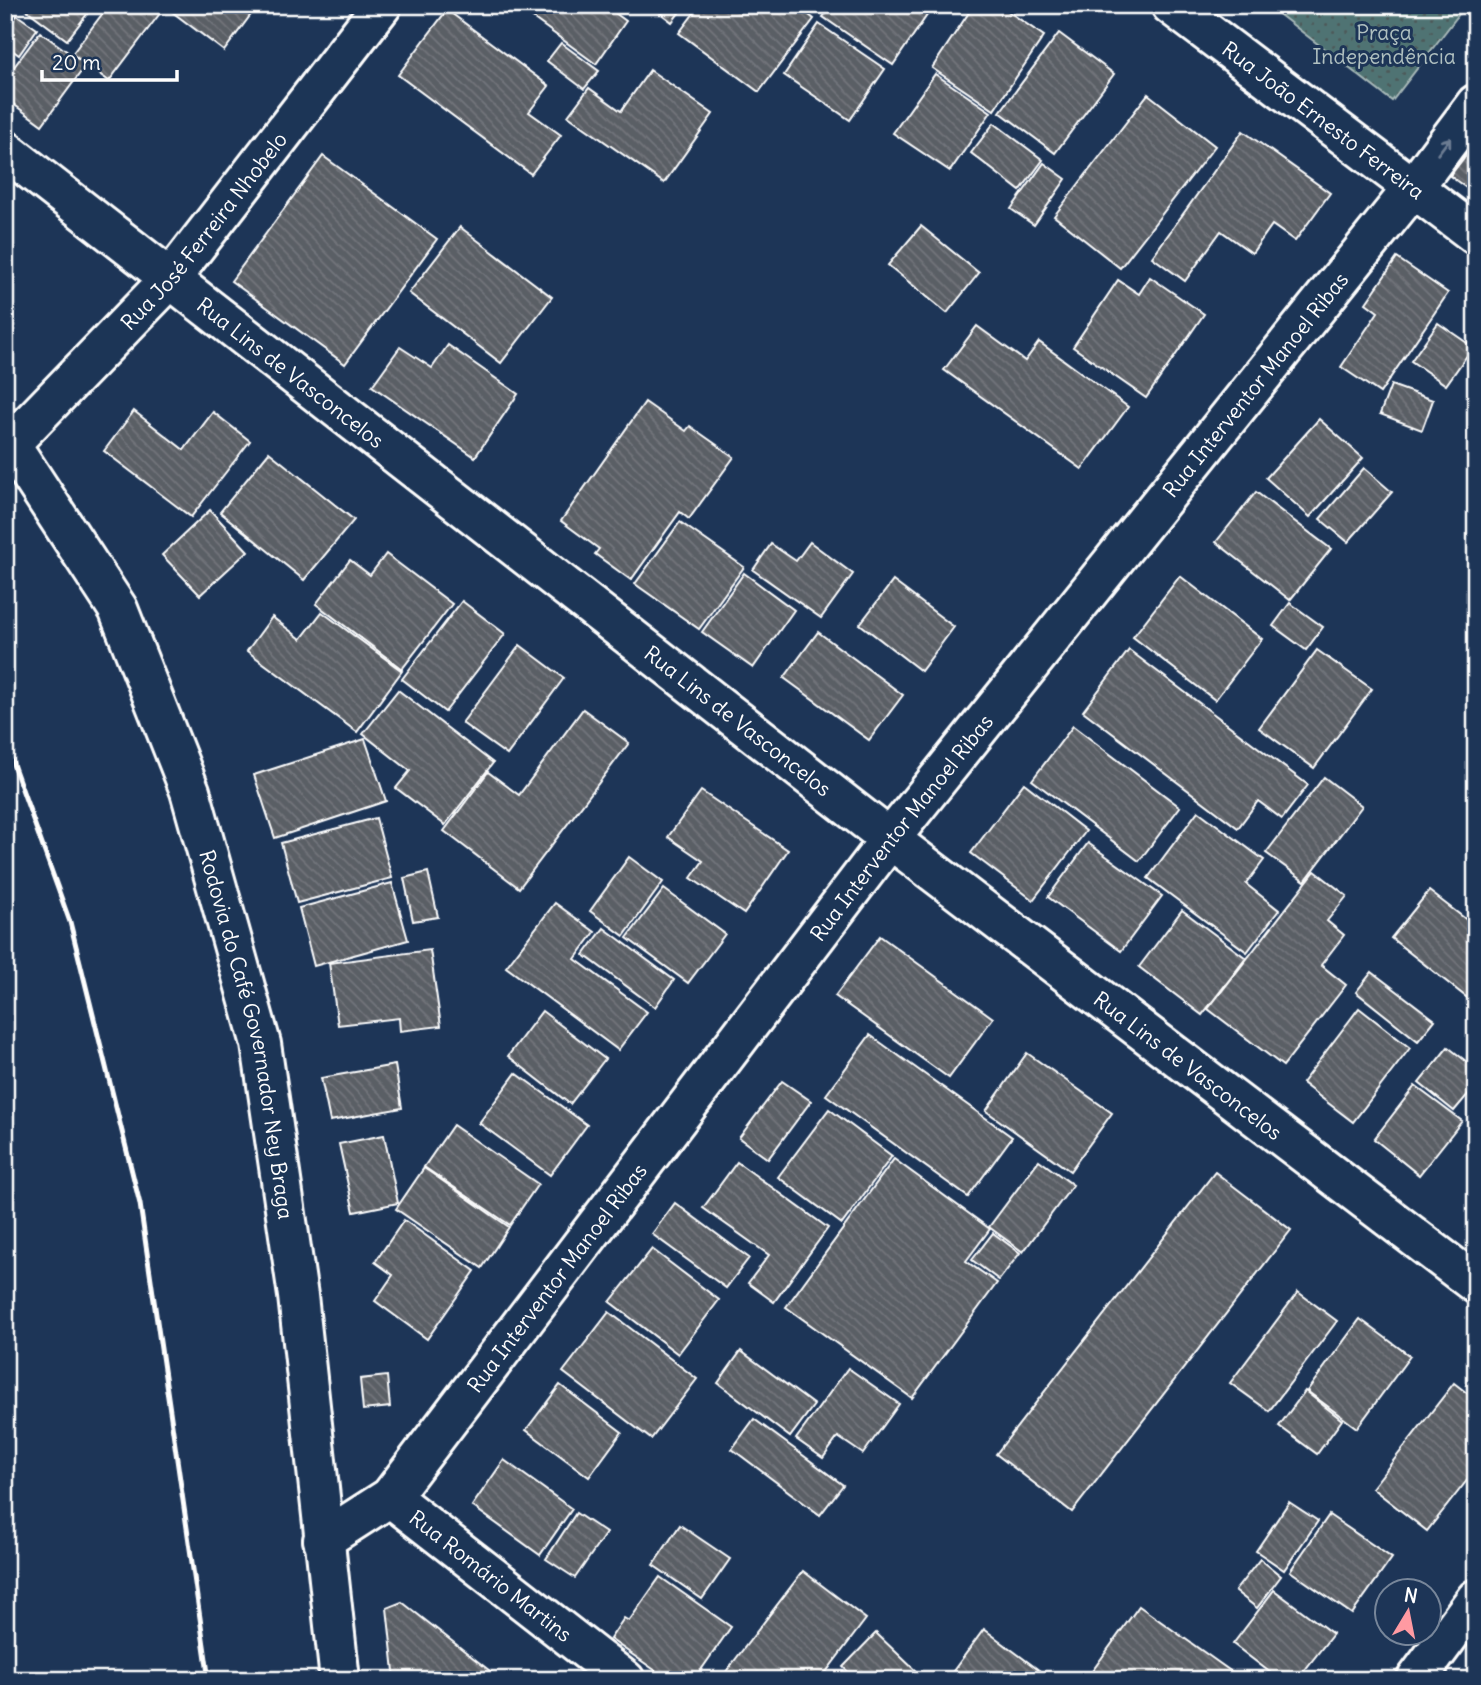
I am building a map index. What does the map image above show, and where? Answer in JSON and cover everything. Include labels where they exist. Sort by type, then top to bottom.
[{"type":"street","name":"Rua José Ferreira Nhobelo","points":[[8,440],[171,278],[382,5]]},
{"type":"street","name":"Rua João Ernesto Ferreira","points":[[1171,5],[1476,235]]},
{"type":"street","name":"Rua Interventor Manoel Ribas","points":[[323,1540],[390,1497],[890,839],[1413,188],[1476,104]]},
{"type":"street","name":"Rua Lins de Vasconcelos","points":[[5,150],[890,839],[1476,1283]]},
{"type":"street","name":"Rodovia do Café Governador Ney Braga","points":[[8,440],[118,609],[190,791],[261,1044],[298,1296],[340,1680]]},
{"type":"street","name":"Rua Romário Martins","points":[[390,1497],[625,1680]]},
{"type":"street","points":[[1416,1680],[1476,1599]]},
{"type":"green space","name":"Praça Independência","points":[[1267,5],[1466,5],[1392,101]]},
{"type":"building","points":[[20,5],[94,5],[67,40]]},
{"type":"building","points":[[109,5],[164,8],[109,81],[72,54]]},
{"type":"building","points":[[163,5],[258,5],[224,51]]},
{"type":"building","points":[[515,5],[604,5],[626,21],[596,64]]},
{"type":"building","points":[[650,5],[685,5],[672,22]]},
{"type":"building","points":[[700,5],[796,5],[814,19],[759,92],[679,33]]},
{"type":"building","points":[[832,5],[934,5],[893,65],[823,17]]},
{"type":"building","points":[[974,5],[999,5],[1044,36],[994,110],[932,68]]},
{"type":"building","points":[[447,10],[549,86],[529,112],[561,135],[531,174],[398,75]]},
{"type":"building","points":[[17,15],[37,29],[19,55],[5,45],[5,32]]},
{"type":"building","points":[[819,24],[885,69],[850,120],[784,75]]},
{"type":"building","points":[[40,32],[86,65],[42,125],[5,98],[5,79]]},
{"type":"building","points":[[1059,33],[1114,74],[1055,153],[1000,112]]},
{"type":"building","points":[[561,43],[599,71],[584,89],[547,61]]},
{"type":"building","points":[[650,70],[713,114],[664,183],[568,116],[589,88],[621,111]]},
{"type":"building","points":[[935,74],[991,112],[950,171],[893,133]]},
{"type":"building","points":[[1148,94],[1215,146],[1120,268],[1054,216]]},
{"type":"building","points":[[994,123],[1043,160],[1020,191],[971,153]]},
{"type":"building","points":[[1243,131],[1330,193],[1295,241],[1272,225],[1252,253],[1221,231],[1185,281],[1152,257]]},
{"type":"building","points":[[1476,142],[1476,195],[1450,176]]},
{"type":"building","points":[[323,156],[437,239],[345,364],[231,281]]},
{"type":"building","points":[[1044,163],[1066,179],[1034,225],[1011,209]]},
{"type":"building","points":[[921,226],[979,273],[947,313],[888,265]]},
{"type":"building","points":[[460,227],[552,297],[501,363],[409,293]]},
{"type":"building","points":[[1397,258],[1448,293],[1380,393],[1341,367],[1378,312],[1366,303]]},
{"type":"building","points":[[1150,277],[1204,314],[1146,398],[1073,347],[1118,280],[1139,294]]},
{"type":"building","points":[[1438,323],[1473,347],[1446,385],[1411,361]]},
{"type":"building","points":[[977,326],[1025,361],[1039,342],[1128,407],[1082,469],[944,370]]},
{"type":"building","points":[[448,345],[518,394],[475,457],[372,386],[400,347],[432,368]]},
{"type":"building","points":[[1391,385],[1433,400],[1422,430],[1380,414]]},
{"type":"building","points":[[645,402],[686,431],[690,426],[734,457],[689,519],[680,512],[631,580],[595,554],[599,549],[561,521]]},
{"type":"building","points":[[134,411],[184,450],[213,412],[250,441],[191,517],[104,451]]},
{"type":"building","points":[[1319,419],[1363,458],[1310,517],[1266,478]]},
{"type":"building","points":[[269,452],[354,520],[304,580],[220,512]]},
{"type":"building","points":[[1364,468],[1392,492],[1348,542],[1320,519]]},
{"type":"building","points":[[1256,492],[1331,549],[1290,600],[1216,542]]},
{"type":"building","points":[[210,510],[248,551],[200,595],[162,555]]},
{"type":"building","points":[[680,522],[744,567],[699,629],[635,584]]},
{"type":"building","points":[[810,542],[853,574],[821,618],[753,570],[771,544],[796,561]]},
{"type":"building","points":[[386,554],[452,604],[402,669],[316,604],[350,560],[370,575]]},
{"type":"building","points":[[744,573],[794,610],[753,668],[702,632]]},
{"type":"building","points":[[1180,576],[1262,639],[1215,700],[1133,637]]},
{"type":"building","points":[[893,581],[954,627],[921,671],[860,624]]},
{"type":"building","points":[[462,601],[505,634],[445,712],[402,679]]},
{"type":"building","points":[[1290,603],[1323,627],[1306,650],[1273,626]]},
{"type":"building","points":[[322,612],[402,671],[357,732],[247,651],[272,617],[301,639]]},
{"type":"building","points":[[818,632],[903,695],[869,740],[784,678]]},
{"type":"building","points":[[520,645],[564,678],[507,755],[462,723]]},
{"type":"building","points":[[1129,650],[1308,785],[1282,819],[1258,801],[1238,828],[1083,711]]},
{"type":"building","points":[[1317,650],[1372,689],[1314,768],[1259,728]]},
{"type":"building","points":[[398,690],[493,763],[445,825],[396,788],[410,771],[363,734]]},
{"type":"building","points":[[583,709],[629,743],[519,888],[444,831],[488,772],[519,795]]},
{"type":"building","points":[[1073,726],[1180,807],[1139,861],[1032,780]]},
{"type":"building","points":[[365,739],[386,801],[275,838],[254,775]]},
{"type":"building","points":[[1324,777],[1362,806],[1305,881],[1266,853]]},
{"type":"building","points":[[1024,783],[1086,831],[1033,900],[971,853]]},
{"type":"building","points":[[701,791],[788,850],[744,914],[691,878],[703,861],[668,837]]},
{"type":"building","points":[[1198,811],[1264,860],[1246,884],[1279,910],[1247,952],[1148,878]]},
{"type":"building","points":[[376,818],[392,878],[297,903],[281,843]]},
{"type":"building","points":[[1088,843],[1162,896],[1121,951],[1048,897]]},
{"type":"building","points":[[629,857],[663,882],[624,936],[590,911]]},
{"type":"building","points":[[1315,871],[1347,896],[1327,921],[1344,935],[1321,965],[1346,985],[1283,1066],[1208,1009]]},
{"type":"building","points":[[428,872],[438,917],[413,921],[404,878]]},
{"type":"building","points":[[392,883],[408,940],[314,966],[299,908]]},
{"type":"building","points":[[664,889],[725,934],[688,983],[627,938]]},
{"type":"building","points":[[1429,891],[1476,927],[1476,993],[1470,1000],[1391,938]]},
{"type":"building","points":[[555,903],[595,932],[575,959],[647,1012],[618,1050],[506,967]]},
{"type":"building","points":[[1182,910],[1246,958],[1202,1015],[1139,967]]},
{"type":"building","points":[[604,928],[674,980],[655,1007],[584,955]]},
{"type":"building","points":[[880,936],[993,1018],[949,1078],[835,996]]},
{"type":"building","points":[[430,950],[441,1026],[400,1031],[399,1018],[338,1025],[329,963]]},
{"type":"building","points":[[1372,972],[1435,1020],[1418,1041],[1356,992]]},
{"type":"building","points":[[1359,1008],[1410,1048],[1353,1122],[1302,1083]]},
{"type":"building","points":[[542,1011],[605,1059],[570,1104],[508,1056]]},
{"type":"building","points":[[870,1035],[1012,1137],[968,1197],[826,1095]]},
{"type":"building","points":[[1448,1047],[1476,1069],[1476,1085],[1454,1111],[1419,1083]]},
{"type":"building","points":[[1027,1053],[1112,1113],[1070,1171],[986,1111]]},
{"type":"building","points":[[395,1065],[402,1108],[330,1121],[321,1078]]},
{"type":"building","points":[[516,1073],[587,1125],[550,1175],[479,1123]]},
{"type":"building","points":[[782,1081],[811,1101],[768,1159],[739,1138]]},
{"type":"building","points":[[1415,1086],[1462,1121],[1419,1175],[1374,1139]]},
{"type":"building","points":[[829,1109],[892,1156],[842,1224],[778,1177]]},
{"type":"building","points":[[453,1125],[538,1184],[510,1225],[424,1167]]},
{"type":"building","points":[[384,1135],[398,1203],[354,1212],[339,1144]]},
{"type":"building","points":[[894,1159],[990,1229],[966,1261],[997,1283],[912,1398],[786,1307]]},
{"type":"building","points":[[1039,1160],[1073,1185],[1023,1252],[989,1227]]},
{"type":"building","points":[[737,1162],[828,1228],[774,1302],[748,1283],[769,1255],[703,1208]]},
{"type":"building","points":[[424,1168],[509,1227],[482,1268],[396,1209]]},
{"type":"building","points":[[1215,1172],[1291,1230],[1072,1512],[996,1454]]},
{"type":"building","points":[[675,1203],[749,1258],[726,1288],[652,1234]]},
{"type":"building","points":[[404,1220],[475,1271],[427,1339],[375,1301],[393,1275],[375,1262]]},
{"type":"building","points":[[993,1233],[1020,1253],[999,1280],[972,1260]]},
{"type":"building","points":[[652,1249],[719,1300],[678,1354],[610,1302]]},
{"type":"building","points":[[1298,1292],[1337,1321],[1269,1411],[1230,1383]]},
{"type":"building","points":[[609,1312],[697,1379],[651,1439],[563,1372]]},
{"type":"building","points":[[1360,1319],[1410,1356],[1357,1428],[1307,1391]]},
{"type":"building","points":[[741,1351],[814,1405],[790,1437],[718,1383]]},
{"type":"building","points":[[848,1368],[899,1404],[863,1454],[838,1437],[823,1458],[796,1439]]},
{"type":"building","points":[[387,1376],[390,1407],[363,1410],[360,1379]]},
{"type":"building","points":[[1454,1383],[1476,1400],[1476,1469],[1427,1531],[1372,1488]]},
{"type":"building","points":[[560,1385],[622,1432],[589,1477],[526,1430]]},
{"type":"building","points":[[1305,1391],[1342,1420],[1317,1454],[1279,1426]]},
{"type":"building","points":[[754,1419],[843,1485],[820,1515],[732,1449]]},
{"type":"building","points":[[504,1460],[572,1509],[540,1555],[472,1506]]},
{"type":"building","points":[[1289,1502],[1318,1521],[1284,1570],[1256,1551]]},
{"type":"building","points":[[576,1513],[606,1533],[575,1578],[546,1559]]},
{"type":"building","points":[[1329,1515],[1392,1558],[1379,1576],[1372,1576],[1372,1586],[1352,1614],[1290,1571]]},
{"type":"building","points":[[680,1525],[730,1559],[702,1599],[653,1565]]},
{"type":"building","points":[[1260,1559],[1281,1576],[1257,1608],[1235,1591]]},
{"type":"building","points":[[803,1571],[866,1619],[820,1680],[734,1680],[725,1673]]},
{"type":"building","points":[[660,1577],[731,1627],[694,1680],[669,1680],[610,1639],[624,1618],[629,1621]]},
{"type":"building","points":[[1274,1590],[1333,1634],[1297,1680],[1280,1680],[1233,1644]]},
{"type":"building","points":[[402,1602],[500,1680],[395,1680],[387,1608]]},
{"type":"building","points":[[1139,1606],[1243,1680],[1092,1680],[1088,1677]]},
{"type":"building","points":[[984,1629],[1052,1680],[948,1678]]},
{"type":"building","points":[[876,1633],[920,1675],[915,1680],[857,1680],[843,1667]]},
{"type":"railway","points":[[5,742],[70,922],[140,1204],[209,1680]]}]
